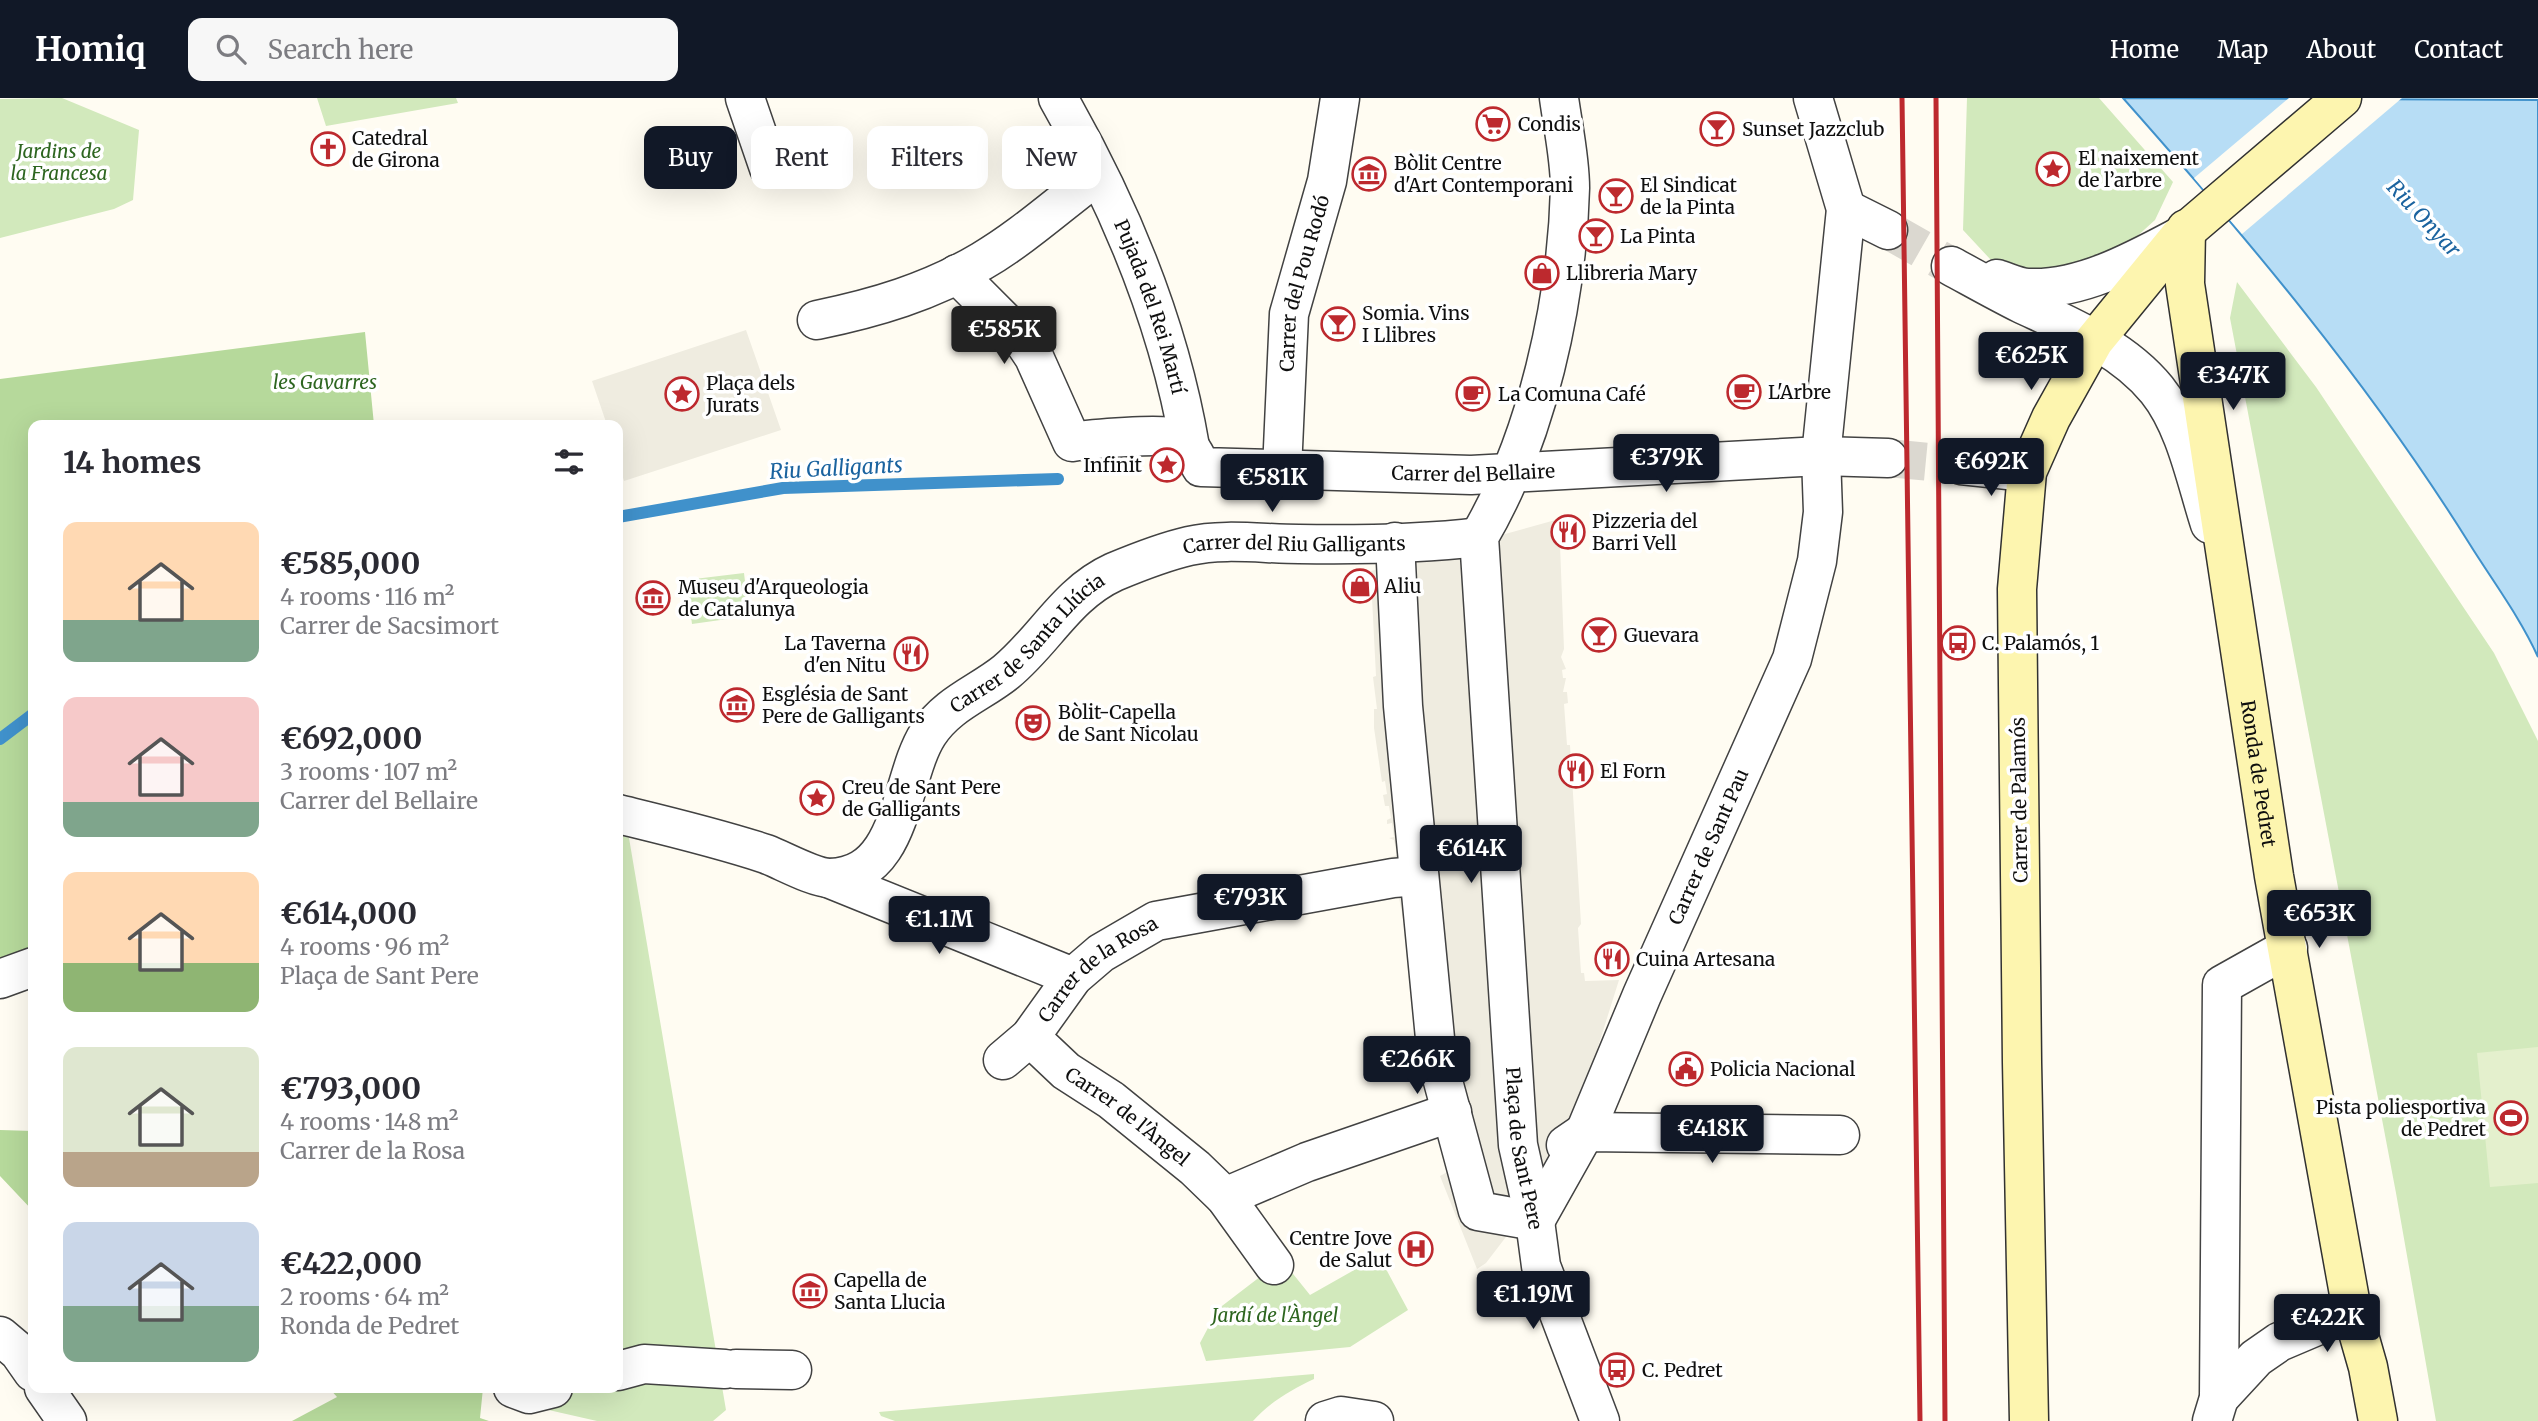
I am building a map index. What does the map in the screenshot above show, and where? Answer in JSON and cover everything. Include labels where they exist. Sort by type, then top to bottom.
[{"type":"street","points":[[746,98],[755,126]]},
{"type":"street","name":"Carrer del Pou Rodó","points":[[1282,470],[1289,314],[1327,181],[1340,98]]},
{"type":"street","points":[[1479,537],[1498,505],[1532,415],[1558,306],[1570,186],[1559,98]]},
{"type":"street","points":[[1813,98],[1846,209],[1888,230]]},
{"type":"street","name":"Carrer de Palamós","points":[[2029,1421],[2017,589],[2027,472],[2051,418],[2094,341],[2193,225],[2342,98]]},
{"type":"street","name":"Pujada del Rei Martí","points":[[1061,99],[1074,126]]},
{"type":"street","name":"Pujada del Rei Martí","points":[[1101,181],[1136,254],[1153,300],[1180,396],[1190,447]]},
{"type":"street","points":[[817,320],[864,310],[919,293],[984,260],[1079,189]]},
{"type":"street","name":"Carrer de Sant Pau","points":[[1535,1221],[1585,1132],[1642,995],[1792,659],[1817,561],[1823,512],[1821,456],[1846,209]]},
{"type":"street","name":"Ronda de Pedret","points":[[2193,225],[2126,265],[2085,280],[2028,288],[1951,266],[2066,323],[2139,373],[2157,390],[2174,419],[2212,530],[2230,597]]},
{"type":"street","name":"Ronda de Pedret","points":[[2193,225],[2185,284],[2230,597],[2352,1311],[2368,1367],[2378,1421]]},
{"type":"street","name":"Carrer del Bellaire","points":[[957,274],[1022,339],[1034,357],[1072,442],[1175,437],[1190,447],[1201,467],[1282,470],[1508,473],[1821,456],[1888,458]]},
{"type":"street","points":[[1961,465],[2027,472]]},
{"type":"street","name":"Carrer del Riu Galligants","points":[[1113,573],[1191,545],[1429,542],[1479,537]]},
{"type":"street","name":"Plaça de Sant Pere","points":[[1395,542],[1403,706],[1437,1059],[1478,1211],[1535,1221],[1518,1145],[1479,537]]},
{"type":"street","name":"Carrer de Santa Llúcia","points":[[828,878],[848,874],[866,864],[887,842],[905,803],[913,768],[928,734],[940,719],[965,698],[1006,672],[1082,590],[1113,573]]},
{"type":"street","points":[[623,815],[765,854],[1073,977]]},
{"type":"street","name":"Carrer de la Rosa","points":[[1017,1049],[1073,977],[1101,953],[1156,921],[1419,876]]},
{"type":"street","points":[[2215,1410],[2221,1308],[2222,985],[2288,948]]},
{"type":"street","points":[[0,979],[28,969]]},
{"type":"street","name":"Carrer de l'Àngel","points":[[1017,1049],[1066,1071],[1111,1100],[1195,1168],[1225,1197],[1273,1265]]},
{"type":"street","points":[[1225,1197],[1307,1162],[1452,1112]]},
{"type":"street","points":[[1518,1145],[1553,1153],[1585,1132],[1840,1135]]},
{"type":"street","points":[[1535,1221],[1542,1266],[1574,1359],[1600,1421]]},
{"type":"street","points":[[2221,1308],[2259,1334],[2279,1342]]},
{"type":"street","points":[[2215,1410],[2256,1358],[2279,1342],[2352,1311]]},
{"type":"street","points":[[0,1336],[19,1352],[28,1365]]},
{"type":"street","points":[[623,1370],[644,1364],[792,1370]]},
{"type":"street","points":[[47,1393],[67,1421]]},
{"type":"street","points":[[1325,1421],[1341,1416],[1374,1421]]},
{"type":"green space","name":"Jardins de la Francesa","points":[[62,98],[139,130],[133,200],[114,209],[0,238],[0,99]]},
{"type":"green space","points":[[317,98],[456,98],[458,103],[326,126]]},
{"type":"green space","points":[[1967,98],[2099,98],[2173,182],[2155,220],[2123,249],[2079,265],[2032,270],[1990,259],[1963,230]]},
{"type":"green space","points":[[2237,282],[2316,387],[2494,653],[2538,741],[2538,1421],[2436,1421],[2396,1193],[2230,318]]},
{"type":"green space","name":"les Gavarres","points":[[365,332],[374,420],[28,420],[28,952],[0,958],[0,379]]},
{"type":"green space","points":[[744,573],[749,616],[692,624],[686,580]]},
{"type":"green space","points":[[623,836],[629,838],[726,1410],[713,1421],[597,1421],[509,1401],[509,1393],[623,1393]]},
{"type":"green space","name":"Pista poliesportiva de Pedret","points":[[2538,1047],[2538,1183],[2490,1187],[2477,1053]]},
{"type":"green space","points":[[0,1130],[28,1131],[28,1206],[0,1176]]},
{"type":"green space","name":"Jardí de l'Àngel","points":[[1273,1249],[1310,1295],[1379,1256],[1408,1310],[1350,1347],[1206,1361],[1200,1343],[1218,1309],[1265,1273]]},
{"type":"green space","points":[[1314,1374],[1314,1379],[1281,1397],[1253,1421],[895,1421],[881,1416],[879,1412]]},
{"type":"green space","points":[[333,1393],[482,1393],[480,1418],[489,1421],[292,1421],[337,1397]]},
{"type":"shaded area","name":"Plaça dels Jurats","points":[[746,330],[781,430],[624,481],[623,420],[605,420],[592,381]]},
{"type":"shaded area","points":[[1559,519],[1564,649],[1561,657],[1566,669],[1562,670],[1563,678],[1566,678],[1563,692],[1567,692],[1568,703],[1564,704],[1567,745],[1570,745],[1581,924],[1578,928],[1581,973],[1584,973],[1585,981],[1619,980],[1575,1120],[1541,1191],[1486,1263],[1477,1269],[1440,1176],[1451,1170],[1391,857],[1397,855],[1394,840],[1389,838],[1394,837],[1392,823],[1387,824],[1387,820],[1391,818],[1389,806],[1385,806],[1383,795],[1387,794],[1385,781],[1382,782],[1374,728],[1374,709],[1377,709],[1373,677],[1376,676],[1372,598],[1375,597],[1371,571]]},
{"type":"water","name":"Riu Onyar","points":[[2123,98],[2538,100],[2538,657],[2514,613],[2431,484],[2349,369],[2216,205]]},
{"type":"pier","points":[[2289,98],[2402,98],[2242,234],[2194,178]]},
{"type":"waterway","name":"Riu Galligants","points":[[623,516],[783,488],[1058,479]]},
{"type":"waterway","name":"Riu Galligants","points":[[0,739],[28,718]]},
{"type":"tunnel","points":[[1888,230],[1951,266]]},
{"type":"tunnel","points":[[1888,458],[1961,465]]},
{"type":"railway","points":[[1902,98],[1920,1421]]},
{"type":"railway","points":[[1936,98],[1945,1421]]},
{"type":"place","name":"Condis","points":[[1493,124]]},
{"type":"place","name":"Sunset Jazzclub","points":[[1717,129]]},
{"type":"place","name":"Catedral de Girona","points":[[328,149]]},
{"type":"place","name":"El naixement de l’arbre","points":[[2053,169]]},
{"type":"place","name":"Bòlit Centre d'Art Contemporani","points":[[1369,174]]},
{"type":"place","name":"El Sindicat de la Pinta","points":[[1616,196]]},
{"type":"place","name":"La Pinta","points":[[1596,236]]},
{"type":"place","name":"Llibreria Mary","points":[[1542,273]]},
{"type":"place","name":"Somia. Vins I Llibres","points":[[1338,324]]},
{"type":"place","name":"L'Arbre","points":[[1744,392]]},
{"type":"place","name":"Plaça dels Jurats","points":[[682,394]]},
{"type":"place","name":"La Comuna Café","points":[[1473,394]]},
{"type":"place","name":"Infinit","points":[[1167,465]]},
{"type":"place","name":"Pizzeria del Barri Vell","points":[[1568,532]]},
{"type":"place","name":"Aliu","points":[[1360,586]]},
{"type":"place","name":"Museu d'Arqueologia de Catalunya","points":[[653,598]]},
{"type":"place","name":"Guevara","points":[[1599,635]]},
{"type":"place","name":"C. Palamós, 1","points":[[1958,643]]},
{"type":"place","name":"La Taverna d'en Nitu","points":[[911,654]]},
{"type":"place","name":"Església de Sant Pere de Galligants","points":[[737,705]]},
{"type":"place","name":"Bòlit-Capella de Sant Nicolau","points":[[1033,723]]},
{"type":"place","name":"El Forn","points":[[1576,771]]},
{"type":"place","name":"Creu de Sant Pere de Galligants","points":[[817,798]]},
{"type":"place","name":"Cuina Artesana","points":[[1612,959]]},
{"type":"place","name":"Policia Nacional","points":[[1686,1069]]},
{"type":"place","name":"Pista poliesportiva de Pedret","points":[[2511,1118]]},
{"type":"place","name":"Centre Jove de Salut","points":[[1416,1249]]},
{"type":"place","name":"Capella de Santa Llucia","points":[[810,1291]]},
{"type":"place","name":"C. Pedret","points":[[1617,1370]]}]
